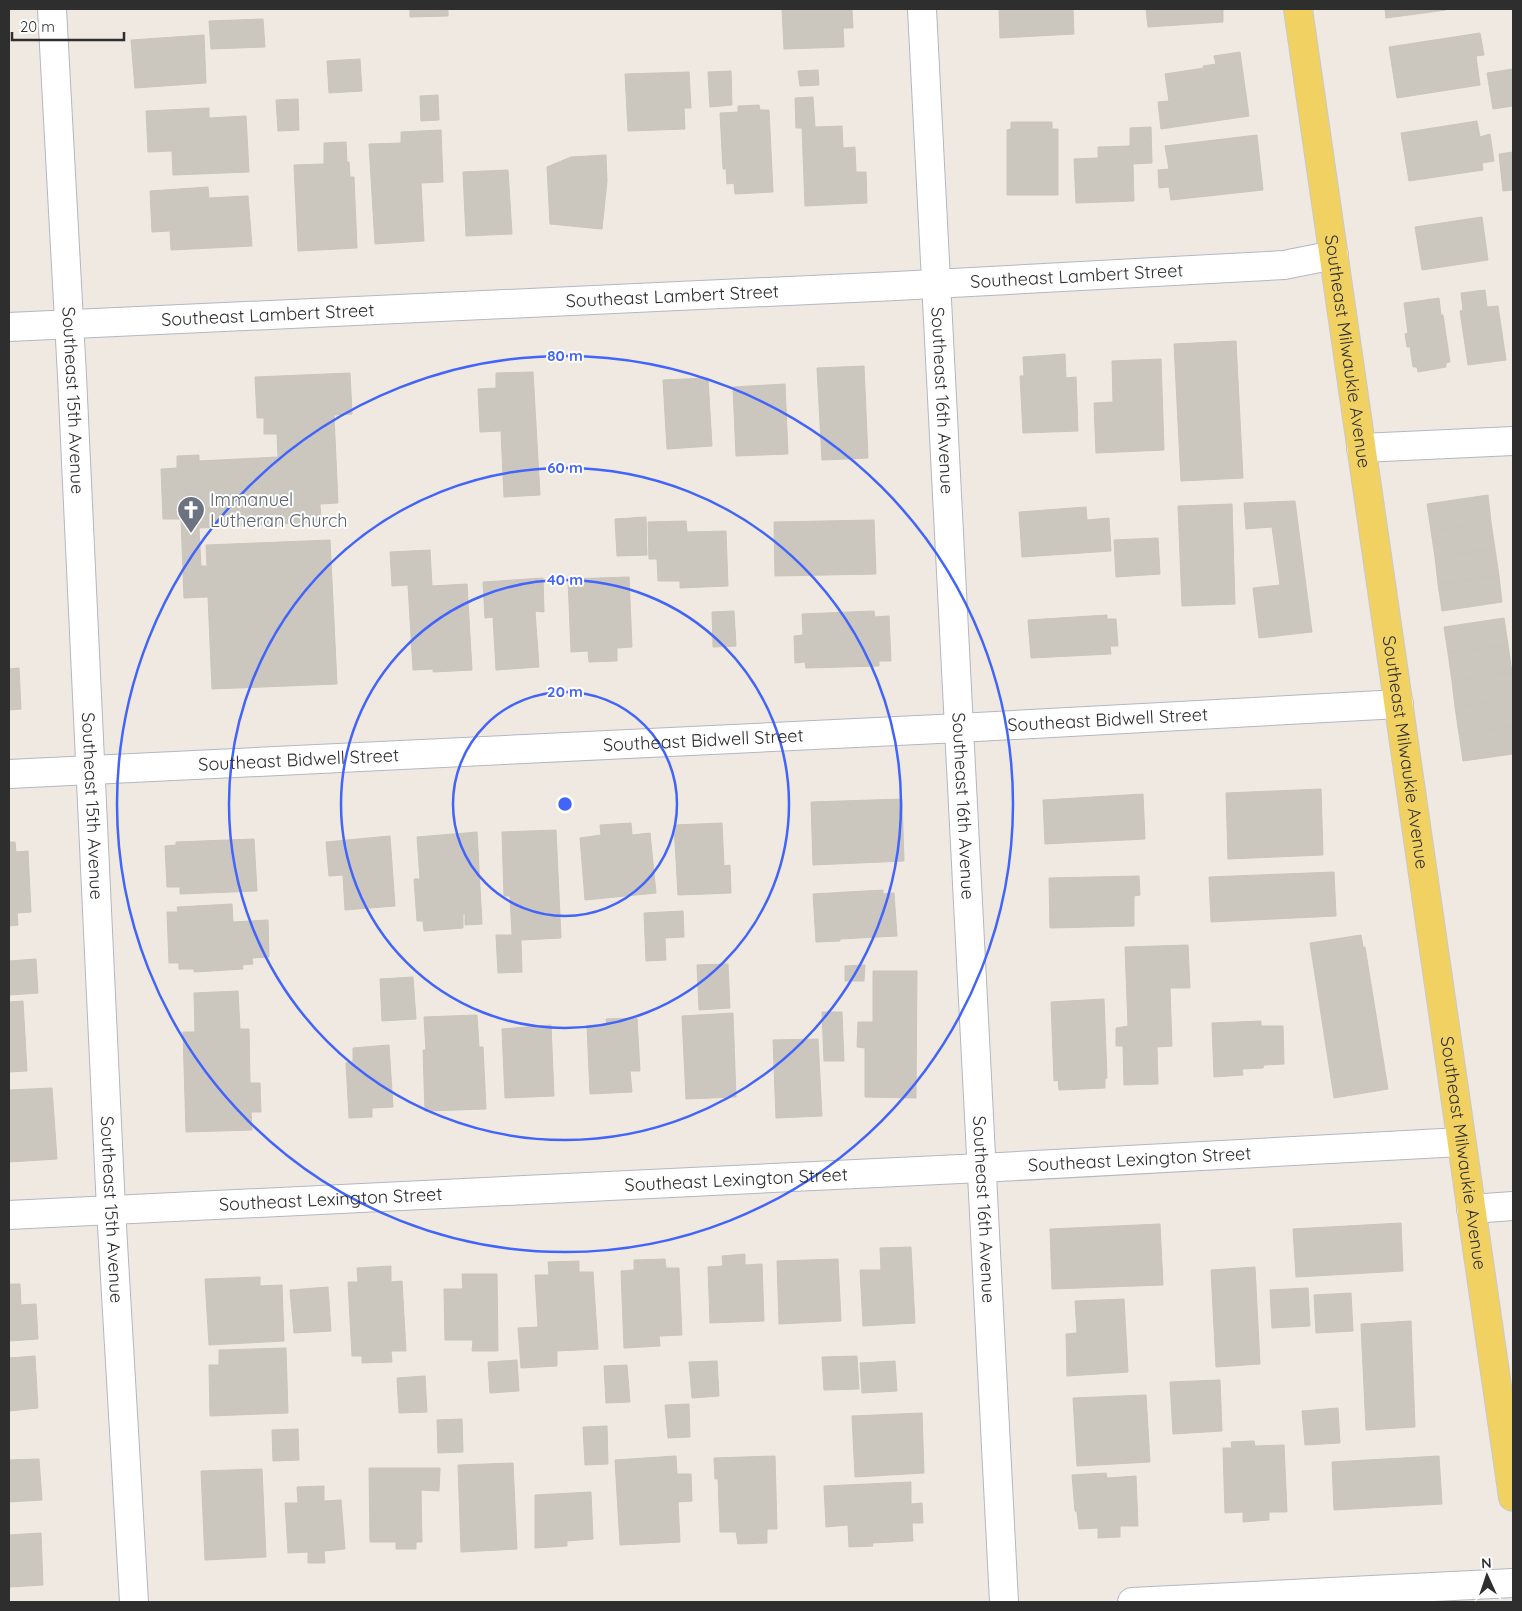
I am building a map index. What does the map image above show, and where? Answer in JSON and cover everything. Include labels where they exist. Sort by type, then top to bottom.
[{"type":"main road","name":"Southeast Milwaukie Avenue","points":[[1298,9],[1513,1497]]},
{"type":"street","name":"Southeast 15th Avenue","points":[[52,9],[69,324],[111,1209],[134,1602]]},
{"type":"street","name":"Southeast 16th Avenue","points":[[922,9],[1004,1602]]},
{"type":"street","name":"Southeast Lambert Street","points":[[9,327],[936,284],[1284,265],[1334,254]]},
{"type":"street","points":[[1361,448],[1513,441]]},
{"type":"street","name":"Southeast Bidwell Street","points":[[9,774],[960,728],[1399,704]]},
{"type":"street","name":"Southeast Lexington Street","points":[[9,1215],[981,1168],[1461,1142]]},
{"type":"street","points":[[1472,1209],[1513,1206]]},
{"type":"street","points":[[1132,1602],[1513,1583]]},
{"type":"building","points":[[410,9],[448,9],[448,16],[410,17]]},
{"type":"building","points":[[782,9],[852,9],[853,28],[843,28],[844,47],[784,49]]},
{"type":"building","points":[[999,9],[1073,9],[1074,34],[1000,38]]},
{"type":"building","points":[[1146,9],[1223,9],[1223,22],[1148,27]]},
{"type":"building","points":[[1385,9],[1446,9],[1446,10],[1386,18]]},
{"type":"building","points":[[263,19],[265,47],[211,49],[209,21]]},
{"type":"building","points":[[1480,33],[1484,55],[1476,56],[1480,85],[1397,98],[1389,47]]},
{"type":"building","points":[[204,35],[206,83],[135,88],[131,40]]},
{"type":"building","points":[[1240,52],[1249,116],[1161,129],[1158,102],[1169,101],[1165,74],[1204,68],[1203,66],[1216,64],[1214,56]]},
{"type":"building","points":[[360,59],[362,91],[329,93],[327,61]]},
{"type":"building","points":[[1513,69],[1513,106],[1493,109],[1487,73]]},
{"type":"building","points":[[818,70],[819,85],[800,86],[798,71]]},
{"type":"building","points":[[731,71],[732,105],[710,107],[708,72]]},
{"type":"building","points":[[689,72],[691,108],[684,108],[685,129],[628,131],[625,74]]},
{"type":"building","points":[[438,95],[439,120],[421,121],[420,96]]},
{"type":"building","points":[[813,97],[815,127],[842,126],[843,148],[855,147],[856,172],[866,172],[867,203],[805,206],[802,128],[796,128],[795,98]]},
{"type":"building","points":[[298,99],[299,130],[278,131],[276,100]]},
{"type":"building","points":[[759,105],[760,110],[769,110],[773,192],[735,194],[734,183],[727,184],[726,169],[723,169],[720,113],[738,112],[738,106]]},
{"type":"building","points":[[209,108],[209,118],[246,116],[249,172],[173,175],[172,151],[148,152],[146,111]]},
{"type":"building","points":[[1477,121],[1480,137],[1490,134],[1494,161],[1482,163],[1483,170],[1409,181],[1401,133]]},
{"type":"building","points":[[1011,122],[1052,122],[1052,129],[1058,129],[1058,195],[1007,195],[1007,130],[1011,129]]},
{"type":"building","points":[[1151,127],[1152,163],[1133,164],[1134,201],[1076,203],[1074,159],[1098,158],[1098,147],[1130,146],[1130,128]]},
{"type":"building","points":[[441,130],[443,182],[421,183],[424,241],[375,244],[369,144],[401,143],[401,132]]},
{"type":"building","points":[[1257,135],[1263,190],[1171,200],[1169,187],[1159,188],[1158,170],[1169,169],[1165,146]]},
{"type":"building","points":[[346,142],[350,177],[354,177],[357,248],[298,251],[294,165],[324,164],[324,143]]},
{"type":"building","points":[[1513,152],[1513,190],[1503,191],[1499,154]]},
{"type":"building","points":[[606,155],[607,181],[602,229],[550,224],[547,167],[571,157]]},
{"type":"building","points":[[508,170],[512,234],[466,236],[463,172]]},
{"type":"building","points":[[208,187],[209,198],[248,196],[252,246],[171,250],[170,231],[152,232],[150,191]]},
{"type":"building","points":[[1482,217],[1488,260],[1422,270],[1415,227]]},
{"type":"building","points":[[1485,290],[1487,307],[1498,306],[1506,360],[1468,365],[1460,311],[1463,310],[1461,293]]},
{"type":"building","points":[[1439,298],[1450,362],[1446,363],[1446,367],[1418,372],[1417,367],[1413,367],[1410,347],[1407,347],[1405,334],[1408,333],[1404,303]]},
{"type":"building","points":[[1236,341],[1243,478],[1181,481],[1174,344]]},
{"type":"building","points":[[1065,354],[1066,378],[1076,377],[1078,431],[1023,433],[1020,376],[1024,376],[1023,357]]},
{"type":"building","points":[[1161,359],[1164,450],[1096,453],[1094,403],[1113,402],[1112,361]]},
{"type":"building","points":[[864,366],[868,458],[822,460],[817,368]]},
{"type":"building","points":[[533,372],[540,495],[504,497],[501,431],[480,432],[478,389],[496,388],[496,373]]},
{"type":"building","name":"Immanuel Lutheran Church","points":[[350,373],[352,414],[334,415],[338,503],[320,504],[321,522],[199,528],[201,566],[207,566],[206,545],[330,540],[337,684],[212,689],[208,597],[184,598],[181,519],[163,519],[161,469],[177,468],[177,456],[199,455],[199,461],[278,457],[277,434],[264,434],[264,418],[257,418],[255,377]]},
{"type":"building","points":[[708,378],[712,446],[667,449],[663,380]]},
{"type":"building","points":[[785,384],[788,454],[736,456],[733,387]]},
{"type":"building","points":[[1488,495],[1491,522],[1431,531],[1427,504]]},
{"type":"building","points":[[1295,501],[1312,632],[1259,638],[1253,588],[1280,585],[1272,527],[1246,529],[1244,503]]},
{"type":"building","points":[[1232,504],[1235,604],[1182,606],[1178,506]]},
{"type":"building","points":[[1086,507],[1087,520],[1109,518],[1111,551],[1022,557],[1019,512]]},
{"type":"building","points":[[646,517],[647,555],[617,556],[615,519]]},
{"type":"building","points":[[874,520],[876,574],[775,576],[774,522]]},
{"type":"building","points":[[686,521],[687,532],[726,531],[728,586],[680,588],[680,581],[658,581],[657,559],[649,559],[648,522]]},
{"type":"building","points":[[1491,522],[1495,549],[1435,557],[1431,531]]},
{"type":"building","points":[[1158,538],[1160,574],[1116,577],[1114,540]]},
{"type":"building","points":[[1495,549],[1499,576],[1438,584],[1435,557]]},
{"type":"building","points":[[430,550],[432,586],[467,584],[472,670],[433,672],[433,669],[413,670],[408,585],[392,586],[390,552]]},
{"type":"building","points":[[1499,576],[1502,602],[1442,611],[1438,584]]},
{"type":"building","points":[[629,577],[632,647],[617,648],[617,661],[589,662],[588,651],[571,652],[568,579]]},
{"type":"building","points":[[543,578],[544,612],[535,611],[539,667],[496,670],[493,617],[485,618],[483,582]]},
{"type":"building","points":[[734,611],[736,646],[713,647],[712,612]]},
{"type":"building","points":[[874,611],[875,617],[889,616],[891,661],[879,661],[879,666],[806,668],[805,662],[795,663],[794,636],[803,635],[802,614]]},
{"type":"building","points":[[1107,615],[1107,619],[1116,619],[1118,646],[1110,646],[1111,654],[1031,658],[1028,620]]},
{"type":"building","points":[[1504,618],[1508,645],[1448,653],[1444,627]]},
{"type":"building","points":[[1508,645],[1512,672],[1452,681],[1448,653]]},
{"type":"building","points":[[19,668],[21,709],[9,710],[9,669]]},
{"type":"building","points":[[1512,672],[1513,699],[1455,707],[1452,681]]},
{"type":"building","points":[[1513,699],[1513,726],[1459,734],[1455,707]]},
{"type":"building","points":[[1513,726],[1513,754],[1463,761],[1459,734]]},
{"type":"building","points":[[1321,789],[1323,855],[1228,859],[1226,793]]},
{"type":"building","points":[[1143,794],[1145,839],[1045,844],[1043,800]]},
{"type":"building","points":[[902,799],[904,861],[813,865],[811,802]]},
{"type":"building","points":[[631,823],[632,835],[650,833],[656,893],[585,900],[580,838],[601,835],[600,825]]},
{"type":"building","points":[[722,823],[724,866],[730,865],[731,893],[678,895],[674,825]]},
{"type":"building","points":[[556,830],[561,938],[521,940],[522,972],[498,973],[496,935],[512,935],[510,896],[504,896],[502,832]]},
{"type":"building","points":[[477,832],[482,924],[465,925],[465,913],[463,914],[463,928],[424,931],[423,921],[417,921],[414,879],[420,879],[417,837]]},
{"type":"building","points":[[390,836],[395,906],[345,910],[343,875],[329,876],[326,842]]},
{"type":"building","points":[[254,839],[257,891],[180,894],[180,887],[167,887],[165,846],[176,845],[176,842]]},
{"type":"building","points":[[9,842],[15,842],[16,852],[28,851],[31,912],[17,913],[18,925],[9,926]]},
{"type":"building","points":[[1334,872],[1336,916],[1211,922],[1209,877]]},
{"type":"building","points":[[1139,876],[1140,895],[1134,896],[1134,926],[1050,928],[1049,878]]},
{"type":"building","points":[[883,890],[883,894],[894,893],[897,936],[816,942],[813,894]]},
{"type":"building","points":[[232,904],[233,922],[268,920],[269,957],[252,958],[253,964],[242,965],[243,969],[194,972],[194,969],[179,969],[179,963],[169,963],[167,912],[178,912],[177,907]]},
{"type":"building","points":[[683,911],[684,937],[665,938],[666,960],[646,961],[644,913]]},
{"type":"building","points":[[1361,935],[1363,947],[1365,947],[1388,1089],[1334,1098],[1310,943]]},
{"type":"building","points":[[1188,945],[1190,988],[1170,988],[1172,1046],[1157,1047],[1158,1084],[1124,1085],[1123,1046],[1116,1046],[1116,1028],[1128,1026],[1125,947]]},
{"type":"building","points":[[36,959],[38,993],[9,995],[9,961]]},
{"type":"building","points":[[728,964],[730,1008],[699,1010],[697,965]]},
{"type":"building","points":[[865,965],[864,981],[845,981],[845,966]]},
{"type":"building","points":[[873,971],[917,971],[916,1098],[865,1097],[865,1048],[857,1047],[858,1022],[873,1022]]},
{"type":"building","points":[[413,977],[416,1019],[382,1021],[380,979]]},
{"type":"building","points":[[238,991],[240,1029],[249,1029],[250,1083],[260,1083],[261,1112],[251,1112],[252,1130],[186,1132],[183,1032],[195,1032],[194,993]]},
{"type":"building","points":[[1104,999],[1107,1078],[1105,1079],[1105,1088],[1059,1090],[1058,1080],[1054,1081],[1051,1002]]},
{"type":"building","points":[[23,1001],[27,1071],[9,1072],[9,1002]]},
{"type":"building","points":[[822,1012],[842,1012],[844,1061],[824,1061]]},
{"type":"building","points":[[733,1013],[736,1097],[686,1099],[682,1016]]},
{"type":"building","points":[[477,1015],[479,1047],[483,1047],[486,1109],[425,1111],[423,1050],[426,1050],[424,1017]]},
{"type":"building","points":[[637,1018],[640,1071],[630,1071],[632,1092],[590,1094],[587,1026],[607,1025],[606,1019]]},
{"type":"building","points":[[1261,1021],[1261,1026],[1283,1026],[1284,1064],[1242,1069],[1243,1075],[1214,1077],[1212,1023]]},
{"type":"building","points":[[551,1025],[554,1096],[505,1098],[502,1029]]},
{"type":"building","points":[[818,1039],[822,1116],[776,1118],[773,1040]]},
{"type":"building","points":[[389,1045],[393,1107],[372,1108],[372,1117],[349,1118],[346,1063],[353,1062],[353,1048]]},
{"type":"building","points":[[52,1088],[57,1159],[9,1162],[9,1090]]},
{"type":"building","points":[[1401,1223],[1403,1271],[1296,1277],[1293,1229]]},
{"type":"building","points":[[1160,1224],[1163,1285],[1052,1289],[1050,1229]]},
{"type":"building","points":[[911,1247],[915,1323],[863,1326],[860,1270],[881,1270],[880,1248]]},
{"type":"building","points":[[745,1254],[745,1265],[762,1264],[764,1321],[710,1323],[708,1267],[723,1266],[722,1256]]},
{"type":"building","points":[[665,1259],[666,1268],[679,1268],[682,1335],[659,1336],[660,1346],[624,1348],[621,1271],[634,1270],[634,1260]]},
{"type":"building","points":[[838,1259],[841,1321],[779,1324],[777,1261]]},
{"type":"building","points":[[579,1261],[579,1272],[593,1272],[598,1349],[557,1351],[557,1366],[521,1368],[518,1328],[538,1327],[535,1275],[549,1275],[548,1262]]},
{"type":"building","points":[[391,1266],[391,1282],[402,1281],[406,1351],[391,1351],[392,1362],[362,1363],[362,1356],[352,1356],[348,1282],[358,1282],[357,1268]]},
{"type":"building","points":[[1255,1267],[1260,1364],[1216,1367],[1211,1270]]},
{"type":"building","points":[[462,1274],[497,1274],[498,1351],[472,1351],[473,1340],[445,1340],[444,1289],[463,1289]]},
{"type":"building","points":[[260,1277],[260,1286],[282,1285],[284,1341],[209,1345],[205,1279]]},
{"type":"building","points":[[9,1284],[20,1284],[21,1305],[36,1304],[38,1339],[9,1341]]},
{"type":"building","points":[[328,1287],[331,1331],[294,1333],[290,1290]]},
{"type":"building","points":[[1308,1288],[1310,1326],[1272,1328],[1270,1290]]},
{"type":"building","points":[[1351,1293],[1353,1331],[1316,1333],[1314,1295]]},
{"type":"building","points":[[1124,1299],[1128,1372],[1067,1376],[1066,1334],[1077,1333],[1075,1301]]},
{"type":"building","points":[[1411,1321],[1415,1427],[1366,1430],[1361,1324]]},
{"type":"building","points":[[286,1348],[288,1413],[210,1416],[209,1365],[219,1365],[219,1350]]},
{"type":"building","points":[[35,1356],[38,1408],[9,1411],[9,1358]]},
{"type":"building","points":[[857,1356],[859,1389],[824,1390],[822,1357]]},
{"type":"building","points":[[517,1360],[519,1391],[490,1393],[488,1362]]},
{"type":"building","points":[[717,1361],[719,1396],[692,1398],[689,1362]]},
{"type":"building","points":[[895,1361],[897,1391],[862,1393],[860,1363]]},
{"type":"building","points":[[627,1365],[630,1402],[606,1403],[604,1366]]},
{"type":"building","points":[[425,1376],[427,1412],[399,1413],[397,1378]]},
{"type":"building","points":[[1220,1380],[1222,1431],[1173,1434],[1170,1382]]},
{"type":"building","points":[[1146,1395],[1150,1462],[1077,1466],[1073,1398]]},
{"type":"building","points":[[689,1404],[690,1437],[668,1438],[665,1405]]},
{"type":"building","points":[[1338,1408],[1340,1443],[1305,1445],[1302,1411]]},
{"type":"building","points":[[922,1413],[924,1473],[855,1477],[852,1416]]},
{"type":"building","points":[[462,1419],[463,1452],[438,1453],[437,1420]]},
{"type":"building","points":[[607,1426],[608,1464],[585,1465],[583,1427]]},
{"type":"building","points":[[298,1429],[299,1460],[273,1461],[272,1430]]},
{"type":"building","points":[[1254,1441],[1255,1446],[1284,1445],[1287,1512],[1269,1512],[1269,1520],[1243,1522],[1243,1512],[1225,1513],[1223,1448],[1232,1448],[1231,1442]]},
{"type":"building","points":[[676,1456],[677,1474],[691,1474],[692,1501],[678,1502],[680,1542],[620,1545],[615,1460]]},
{"type":"building","points":[[775,1456],[777,1529],[767,1529],[767,1543],[738,1544],[736,1532],[720,1532],[718,1479],[715,1479],[714,1458]]},
{"type":"building","points":[[1439,1456],[1442,1504],[1334,1510],[1332,1462]]},
{"type":"building","points":[[39,1459],[42,1500],[9,1502],[9,1460]]},
{"type":"building","points":[[513,1463],[517,1549],[461,1552],[458,1465]]},
{"type":"building","points":[[369,1468],[440,1468],[439,1491],[421,1490],[422,1542],[416,1542],[416,1549],[396,1549],[396,1542],[370,1542]]},
{"type":"building","points":[[262,1469],[266,1557],[205,1560],[201,1471]]},
{"type":"building","points":[[1106,1473],[1107,1478],[1136,1476],[1138,1526],[1120,1526],[1120,1537],[1098,1538],[1098,1528],[1079,1529],[1077,1512],[1075,1511],[1072,1475]]},
{"type":"building","points":[[911,1482],[911,1504],[922,1503],[923,1523],[912,1523],[913,1541],[872,1543],[873,1546],[849,1547],[848,1525],[826,1527],[824,1486]]},
{"type":"building","points":[[324,1486],[324,1501],[341,1500],[345,1549],[324,1551],[325,1563],[308,1563],[308,1552],[288,1553],[285,1503],[298,1503],[297,1487]]},
{"type":"building","points":[[591,1492],[593,1539],[567,1541],[567,1546],[535,1548],[535,1495]]},
{"type":"building","points":[[41,1533],[43,1585],[9,1587],[9,1535]]},
{"type":"place","name":"Immanuel Lutheran Church","points":[[191,534]]}]
